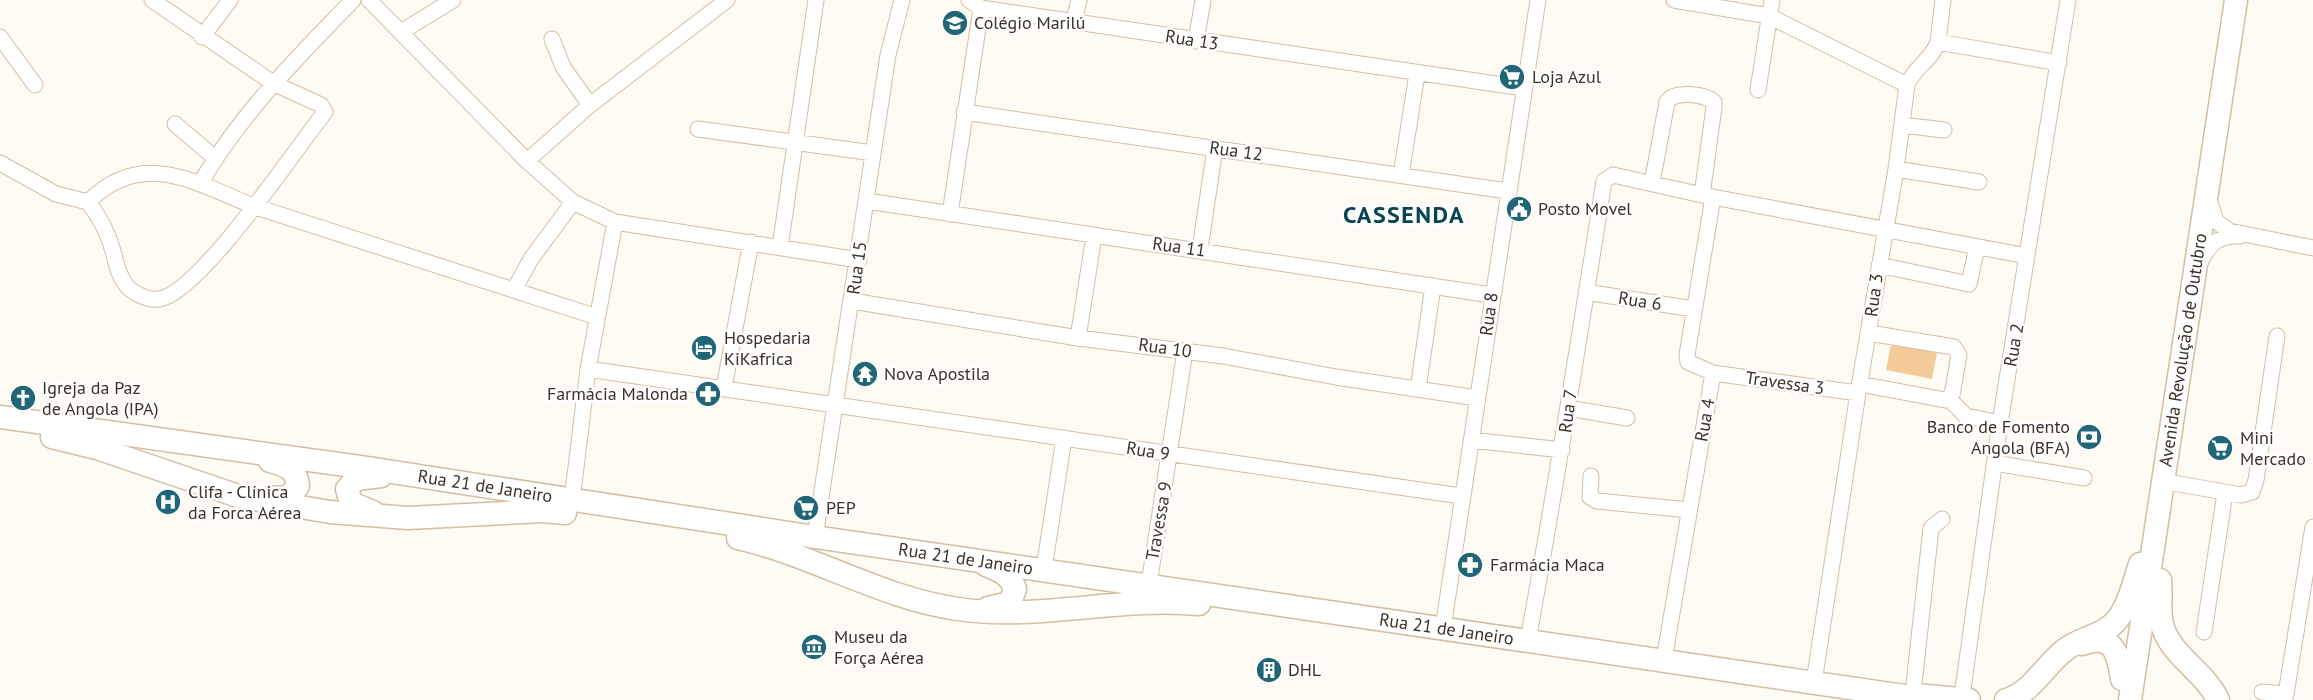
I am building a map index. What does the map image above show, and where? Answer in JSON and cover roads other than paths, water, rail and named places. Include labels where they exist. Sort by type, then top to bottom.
[{"type":"main road","name":"Avenida Revolução de Outubro","points":[[2126,690],[2152,463],[2179,312],[2225,0]]},
{"type":"main road","name":"Avenida Revolução de Outubro","points":[[2126,690],[2156,538],[2206,186],[2236,0]]},
{"type":"main road","name":"Rua 21 de Janeiro","points":[[0,417],[700,517],[815,537],[1664,660],[1828,692]]},
{"type":"main road","name":"Rua 21 de Janeiro","points":[[0,429],[52,437],[97,448],[241,497],[285,505],[403,518],[542,511],[685,529],[767,545],[883,589],[960,609],[1048,612],[1104,606],[1189,603],[1828,692],[1932,700]]},
{"type":"main road","points":[[199,484],[280,499],[290,497],[298,486],[298,477],[283,464],[202,446]]},
{"type":"main road","points":[[403,518],[358,508],[351,503],[347,489],[356,479],[363,477],[415,476]]},
{"type":"main road","points":[[2156,538],[2163,627],[2169,641],[2205,680],[2218,700]]},
{"type":"main road","points":[[960,609],[1002,607],[1010,603],[1016,589],[1012,579],[1004,573],[970,559]]},
{"type":"main road","points":[[2006,700],[2026,691],[2047,665],[2070,646],[2101,633],[2116,621],[2140,564]]},
{"type":"main road","points":[[2042,700],[2040,685],[2048,668],[2059,658],[2092,641],[2102,641],[2113,646],[2118,654],[2126,690]]},
{"type":"main road","points":[[2126,690],[2144,657],[2159,652],[2184,665],[2204,689],[2209,700]]},
{"type":"main road","points":[[1865,695],[1966,695]]},
{"type":"street","points":[[0,163],[56,194],[88,202],[105,230],[116,266],[126,285],[146,297],[159,299],[172,294],[228,240],[325,112],[321,105],[273,83],[202,37],[152,0]]},
{"type":"street","points":[[202,37],[230,0]]},
{"type":"street","points":[[200,184],[215,158],[273,83],[353,0]]},
{"type":"street","points":[[369,0],[527,161],[573,202],[615,222],[859,260]]},
{"type":"street","points":[[400,32],[453,0]]},
{"type":"street","points":[[527,161],[590,105],[727,0]]},
{"type":"street","points":[[780,247],[816,0]]},
{"type":"street","name":"Rua 15","points":[[815,537],[859,260],[888,55],[902,0]]},
{"type":"street","points":[[1074,21],[1079,0]]},
{"type":"street","points":[[1196,41],[1203,0]]},
{"type":"street","name":"Rua 8","points":[[1443,628],[1491,295],[1538,0]]},
{"type":"street","points":[[1674,0],[1692,1],[1769,16],[1906,85],[1911,73],[1933,55],[1938,42],[1943,0]]},
{"type":"street","points":[[1758,90],[1772,0]]},
{"type":"street","name":"Rua 2","points":[[1966,695],[2000,423],[2068,0]]},
{"type":"street","points":[[950,214],[964,112],[975,4]]},
{"type":"street","name":"Rua 13","points":[[975,4],[1196,41],[1523,88]]},
{"type":"street","points":[[0,37],[35,86]]},
{"type":"street","points":[[552,39],[563,67],[590,105]]},
{"type":"street","points":[[1938,42],[2059,63]]},
{"type":"street","points":[[1401,175],[1417,74]]},
{"type":"street","name":"Rua 3","points":[[1828,692],[1859,388],[1884,229],[1896,169],[1906,85]]},
{"type":"street","name":"Rua 4","points":[[1652,183],[1667,102],[1674,96],[1704,96],[1714,102],[1708,196],[1687,355],[1688,362],[1713,373],[1664,660]]},
{"type":"street","name":"Rua 12","points":[[964,112],[1507,191]]},
{"type":"street","points":[[176,124],[215,158]]},
{"type":"street","points":[[1902,125],[1944,130]]},
{"type":"street","points":[[698,129],[873,153]]},
{"type":"street","points":[[1200,249],[1215,148]]},
{"type":"street","points":[[1896,169],[1979,182]]},
{"type":"street","points":[[88,202],[103,187],[133,173],[151,172],[200,184],[253,206],[597,317]]},
{"type":"street","name":"Rua 7","points":[[1528,640],[1562,450],[1604,181],[1612,175],[1652,183]]},
{"type":"street","points":[[1652,183],[1708,196],[2027,256]]},
{"type":"street","points":[[2206,186],[2212,214],[2221,227],[2254,237],[2313,248]]},
{"type":"street","name":"Rua 11","points":[[867,201],[1094,236],[1200,249],[1491,295]]},
{"type":"street","points":[[514,290],[531,259],[573,202]]},
{"type":"street","points":[[572,500],[588,369],[615,222]]},
{"type":"street","points":[[1078,338],[1094,236]]},
{"type":"street","points":[[2195,274],[2206,250],[2214,242],[2228,236],[2254,237]]},
{"type":"street","points":[[724,388],[751,242]]},
{"type":"street","points":[[1879,265],[1968,284],[1977,247]]},
{"type":"street","points":[[1418,389],[1433,286]]},
{"type":"street","name":"Rua 6","points":[[1586,292],[1693,309]]},
{"type":"street","name":"Rua 10","points":[[852,301],[1078,338],[1185,351],[1477,398]]},
{"type":"street","points":[[1869,333],[1954,347],[1959,355],[1949,399],[1966,416],[2000,423]]},
{"type":"street","points":[[2168,482],[2247,495],[2254,487],[2277,336]]},
{"type":"street","name":"Travessa 9","points":[[1149,584],[1185,351]]},
{"type":"street","name":"Rua 9","points":[[588,369],[1461,496]]},
{"type":"street","name":"Travessa 3","points":[[1713,373],[1949,399]]},
{"type":"street","points":[[1568,408],[1627,418]]},
{"type":"street","points":[[1044,569],[1064,438]]},
{"type":"street","points":[[1471,440],[1562,450]]},
{"type":"street","points":[[1995,463],[2084,478]]},
{"type":"street","points":[[1591,476],[1590,497],[1597,501],[1689,510]]},
{"type":"street","points":[[2204,632],[2225,493]]},
{"type":"street","points":[[1914,684],[1931,528],[1942,519]]},
{"type":"street","points":[[2262,692],[2285,697],[2313,527]]},
{"type":"place","name":"Colégio Marilú","points":[[955,23]]},
{"type":"place","name":"Loja Azul","points":[[1512,77]]},
{"type":"place","name":"Posto Movel","points":[[1519,209]]},
{"type":"place","name":"Hospedaria KiKafrica","points":[[704,348]]},
{"type":"place","name":"Nova Apostila","points":[[865,374]]},
{"type":"place","name":"Farmácia Malonda","points":[[708,394]]},
{"type":"place","name":"Igreja da Paz de Angola (IPA)","points":[[23,398]]},
{"type":"place","name":"Banco de Fomento Angola (BFA)","points":[[2089,437]]},
{"type":"place","name":"Mini Mercado","points":[[2220,448]]},
{"type":"place","name":"Clifa - Clínica da Forca Aérea","points":[[168,502]]},
{"type":"place","name":"PEP","points":[[806,508]]},
{"type":"place","name":"Farmácia Maca","points":[[1470,565]]},
{"type":"place","name":"Museu da Força Aérea","points":[[814,647]]},
{"type":"place","name":"DHL","points":[[1269,670]]},
{"type":"district","name":"CASSENDA","points":[[1404,215]]}]
